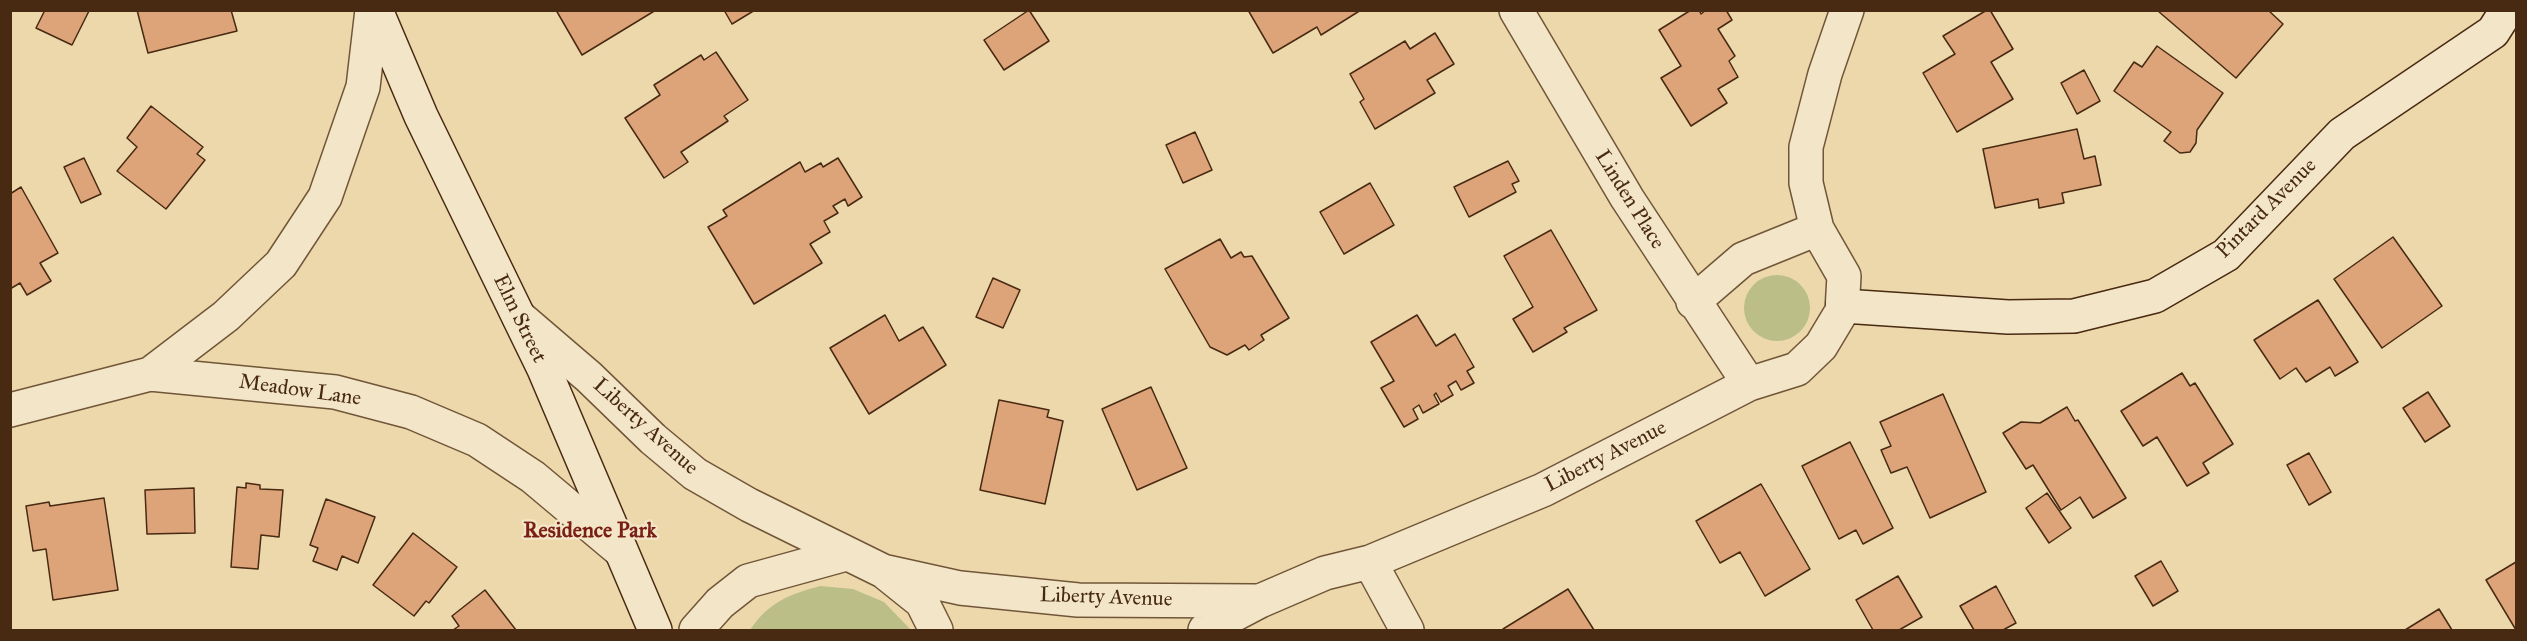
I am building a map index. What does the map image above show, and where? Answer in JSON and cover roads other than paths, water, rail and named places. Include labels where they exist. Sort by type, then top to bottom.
[{"type":"street","name":"Meadow Lane","points":[[150,374],[226,316],[280,264],[325,197],[363,87],[372,10]]},
{"type":"street","name":"Elm Street","points":[[376,10],[421,116],[548,380],[655,630]]},
{"type":"street","name":"Linden Place","points":[[1516,10],[1627,198],[1693,302],[1749,384]]},
{"type":"street","name":"Liberty Avenue","points":[[1205,630],[1260,601],[1325,573],[1370,562],[1543,490],[1749,384],[1797,369],[1821,346],[1842,311],[1844,276],[1817,229],[1806,183],[1806,147],[1825,74],[1847,10]]},
{"type":"street","name":"Pintard Avenue","points":[[1842,306],[2008,317],[2074,316],[2155,296],[2226,255],[2342,134],[2493,32],[2507,10]]},
{"type":"street","points":[[1693,302],[1743,259],[1817,229]]},
{"type":"street","name":"Liberty Avenue","points":[[519,317],[590,378],[653,439],[695,474],[749,505],[883,571],[960,588],[1078,600],[1260,601]]},
{"type":"street","name":"Meadow Lane","points":[[10,410],[150,374],[335,392],[411,412],[477,440],[533,477],[620,550]]},
{"type":"street","points":[[696,630],[720,603],[748,581],[846,554]]},
{"type":"street","points":[[1370,562],[1407,630]]},
{"type":"street","name":"Liberty Avenue","points":[[883,571],[922,602],[936,630]]},
{"type":"district","name":"Residence Park","points":[[590,532]]}]
